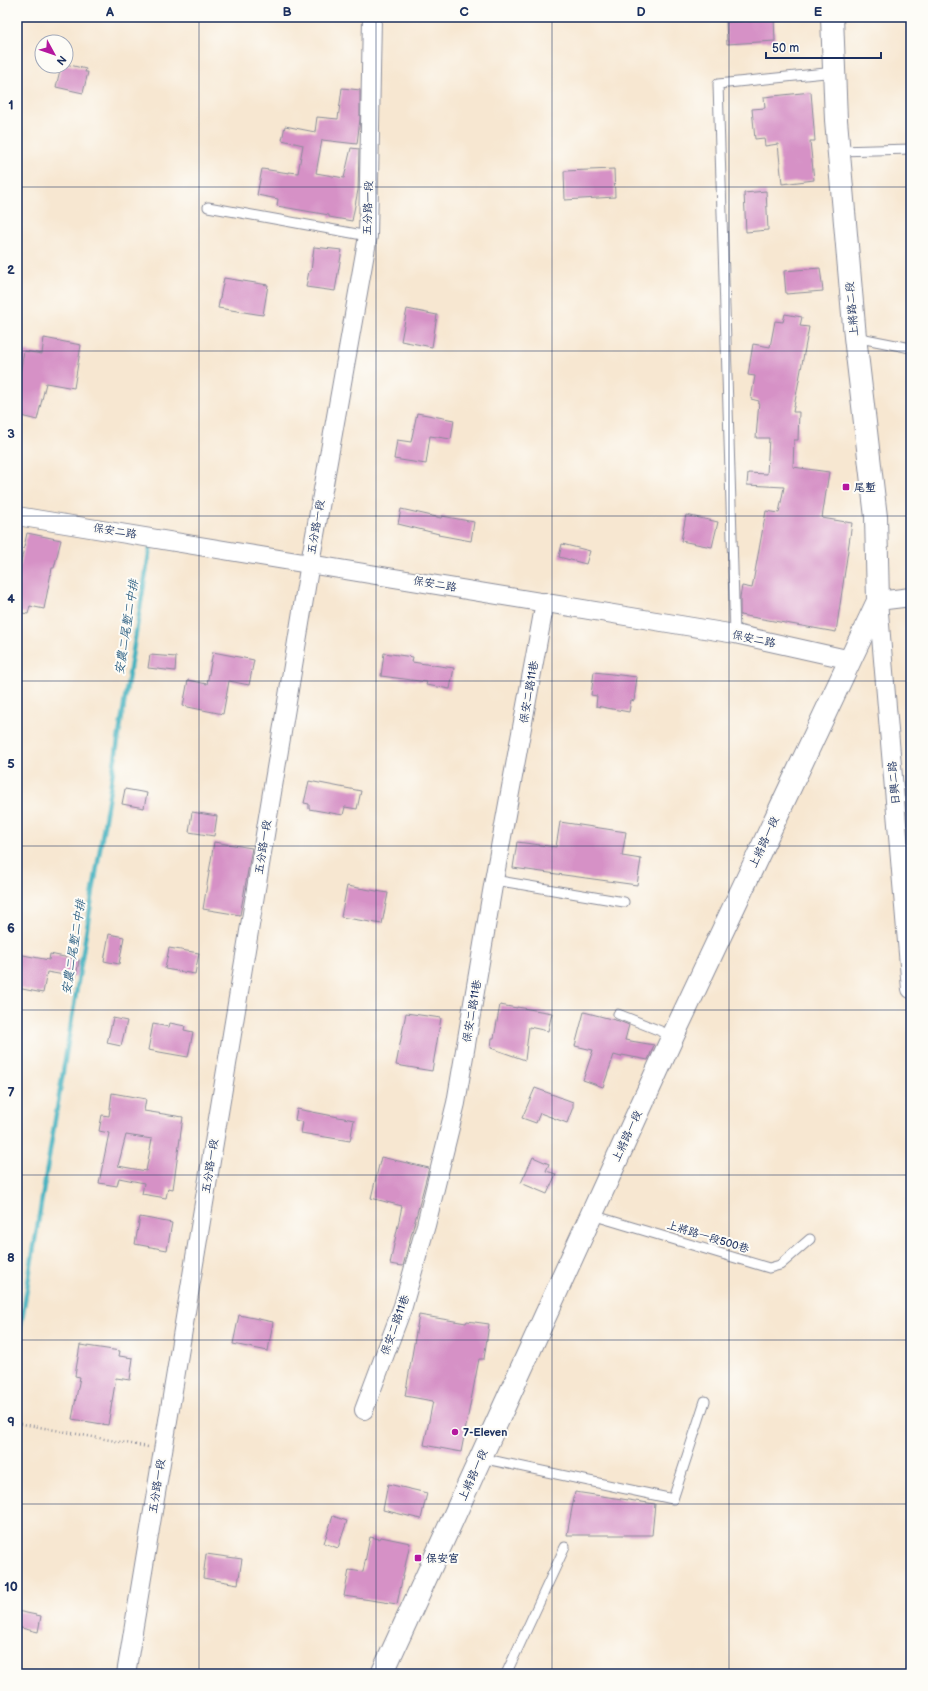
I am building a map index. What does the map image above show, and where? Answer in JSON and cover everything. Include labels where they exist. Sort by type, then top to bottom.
[{"type":"main road","name":"上將路二段","points":[[832,17],[838,151],[855,337],[876,517],[878,601]]},
{"type":"main road","name":"上將路一段","points":[[382,1674],[672,1036],[878,601]]},
{"type":"street","name":"五分路一段","points":[[126,1674],[310,563],[368,236],[372,17]]},
{"type":"street","name":"保安二路","points":[[17,516],[735,634],[851,660]]},
{"type":"street","points":[[878,601],[911,597]]},
{"type":"street","name":"日興二路","points":[[878,601],[911,989]]},
{"type":"street","name":"保安二路11巷","points":[[364,1410],[403,1306],[430,1210],[456,1103],[494,880],[545,602]]},
{"type":"lane","points":[[735,634],[718,84],[835,72]]},
{"type":"lane","points":[[838,151],[911,149]]},
{"type":"lane","points":[[208,207],[368,236]]},
{"type":"lane","points":[[855,337],[911,348]]},
{"type":"lane","points":[[494,880],[624,902]]},
{"type":"lane","points":[[618,1014],[672,1036]]},
{"type":"lane","name":"上將路一段500巷","points":[[590,1214],[769,1268],[780,1265],[810,1239]]},
{"type":"lane","points":[[481,1458],[673,1499],[705,1401]]},
{"type":"lane","points":[[506,1674],[565,1546]]},
{"type":"path","points":[[17,1423],[163,1450]]},
{"type":"building","points":[[745,17],[762,17],[763,19],[774,18],[775,41],[727,44],[726,22],[745,21]]},
{"type":"building","points":[[74,66],[86,69],[85,72],[88,72],[83,93],[56,87],[59,74],[74,74]]},
{"type":"building","points":[[342,88],[360,90],[360,119],[357,144],[322,140],[316,173],[344,178],[351,148],[359,149],[358,190],[352,221],[329,217],[329,215],[277,206],[278,199],[257,195],[262,169],[298,173],[303,145],[282,140],[285,126],[315,132],[317,117],[338,119]]},
{"type":"building","points":[[811,92],[815,141],[810,141],[814,180],[782,184],[778,144],[765,146],[764,138],[755,139],[752,109],[765,108],[764,97]]},
{"type":"building","points":[[614,169],[615,197],[565,200],[564,171]]},
{"type":"building","points":[[766,191],[768,230],[746,232],[744,193]]},
{"type":"building","points":[[314,247],[342,250],[335,291],[306,287],[309,271],[311,271]]},
{"type":"building","points":[[820,268],[823,291],[786,294],[784,271]]},
{"type":"building","points":[[224,278],[268,285],[263,315],[218,308]]},
{"type":"building","points":[[407,309],[437,315],[432,347],[401,341]]},
{"type":"building","points":[[785,314],[802,317],[800,326],[809,327],[793,412],[799,412],[798,440],[794,440],[793,467],[829,472],[822,518],[852,523],[836,632],[740,615],[740,597],[742,586],[752,588],[766,511],[779,513],[784,487],[747,485],[748,473],[767,474],[769,438],[756,438],[759,401],[751,399],[755,376],[748,375],[753,344],[770,347],[775,321],[783,322]]},
{"type":"building","points":[[44,338],[81,345],[74,388],[46,383],[37,420],[17,415],[17,390],[24,351],[42,354]]},
{"type":"building","points":[[417,413],[454,420],[451,439],[430,436],[426,464],[394,459],[397,440],[411,442]]},
{"type":"building","points":[[401,509],[441,518],[442,516],[474,522],[471,541],[438,535],[439,534],[398,524]]},
{"type":"building","points":[[686,515],[718,522],[712,547],[681,541]]},
{"type":"building","points":[[27,533],[61,540],[54,568],[52,568],[44,609],[30,606],[28,614],[17,612],[17,566],[20,566]]},
{"type":"building","points":[[562,544],[590,551],[586,564],[559,557]]},
{"type":"building","points":[[213,652],[254,660],[249,685],[229,681],[223,714],[183,706],[188,680],[207,684]]},
{"type":"building","points":[[384,653],[413,657],[412,662],[454,668],[450,689],[426,685],[427,682],[381,676]]},
{"type":"building","points":[[150,655],[176,657],[175,671],[148,668]]},
{"type":"building","points":[[594,672],[637,677],[634,701],[631,700],[629,712],[596,706],[597,696],[591,695]]},
{"type":"building","points":[[309,781],[361,791],[357,809],[345,807],[343,815],[309,809],[309,804],[304,803]]},
{"type":"building","points":[[125,789],[147,793],[144,808],[122,804]]},
{"type":"building","points":[[192,812],[217,816],[214,836],[189,832]]},
{"type":"building","points":[[560,822],[626,832],[622,856],[641,859],[637,885],[513,868],[517,842],[556,847]]},
{"type":"building","points":[[214,842],[252,848],[240,915],[203,909]]},
{"type":"building","points":[[347,886],[388,893],[382,924],[341,917]]},
{"type":"building","points":[[109,934],[124,937],[119,964],[104,961]]},
{"type":"building","points":[[169,948],[199,953],[195,974],[165,969]]},
{"type":"building","points":[[18,954],[49,960],[50,954],[79,960],[76,977],[47,972],[43,993],[17,988]]},
{"type":"building","points":[[500,1005],[552,1013],[548,1031],[529,1027],[525,1060],[491,1048]]},
{"type":"building","points":[[584,1012],[629,1025],[625,1040],[654,1045],[648,1060],[614,1055],[603,1087],[583,1080],[593,1050],[575,1046]]},
{"type":"building","points":[[406,1013],[441,1018],[432,1071],[396,1065]]},
{"type":"building","points":[[113,1018],[127,1021],[121,1046],[107,1043]]},
{"type":"building","points":[[170,1023],[185,1026],[184,1030],[193,1032],[188,1057],[148,1050],[153,1024],[169,1027]]},
{"type":"building","points":[[535,1088],[573,1102],[573,1107],[567,1123],[540,1113],[536,1123],[522,1118]]},
{"type":"building","points":[[112,1093],[146,1099],[144,1111],[183,1117],[173,1189],[168,1188],[166,1198],[142,1194],[144,1183],[119,1178],[117,1186],[99,1183],[109,1133],[99,1131],[102,1115],[109,1116]],"holes":[[[126,1135],[152,1139],[146,1171],[118,1166]]]},
{"type":"building","points":[[297,1109],[354,1120],[350,1141],[301,1133],[303,1122],[295,1120]]},
{"type":"building","points":[[381,1157],[429,1168],[403,1266],[390,1264],[402,1206],[371,1198]]},
{"type":"building","points":[[533,1157],[549,1164],[546,1171],[556,1174],[547,1194],[521,1183]]},
{"type":"building","points":[[140,1217],[172,1223],[167,1250],[135,1244]]},
{"type":"building","points":[[239,1315],[273,1322],[268,1351],[233,1344]]},
{"type":"building","points":[[419,1315],[466,1323],[467,1321],[489,1324],[484,1359],[479,1359],[461,1452],[424,1445],[433,1401],[405,1396]]},
{"type":"building","points":[[80,1345],[120,1351],[119,1356],[133,1358],[130,1380],[116,1378],[108,1425],[72,1419],[80,1377],[75,1376]]},
{"type":"building","points":[[388,1484],[427,1493],[421,1519],[383,1510]]},
{"type":"building","points":[[575,1492],[655,1504],[652,1535],[567,1535]]},
{"type":"building","points":[[333,1516],[347,1521],[338,1548],[324,1543]]},
{"type":"building","points":[[370,1537],[380,1539],[381,1537],[410,1543],[397,1604],[344,1596],[349,1570],[363,1572]]},
{"type":"building","points":[[206,1554],[242,1559],[238,1584],[203,1578]]},
{"type":"building","points":[[17,1611],[41,1616],[38,1632],[17,1627]]},
{"type":"waterway","name":"安農二尾塹二中排","points":[[17,1349],[150,548]]},
{"type":"place","name":"尾塹","points":[[846,487]]},
{"type":"place","name":"7-Eleven","points":[[455,1432]]},
{"type":"place","name":"保安宮","points":[[418,1558]]}]
